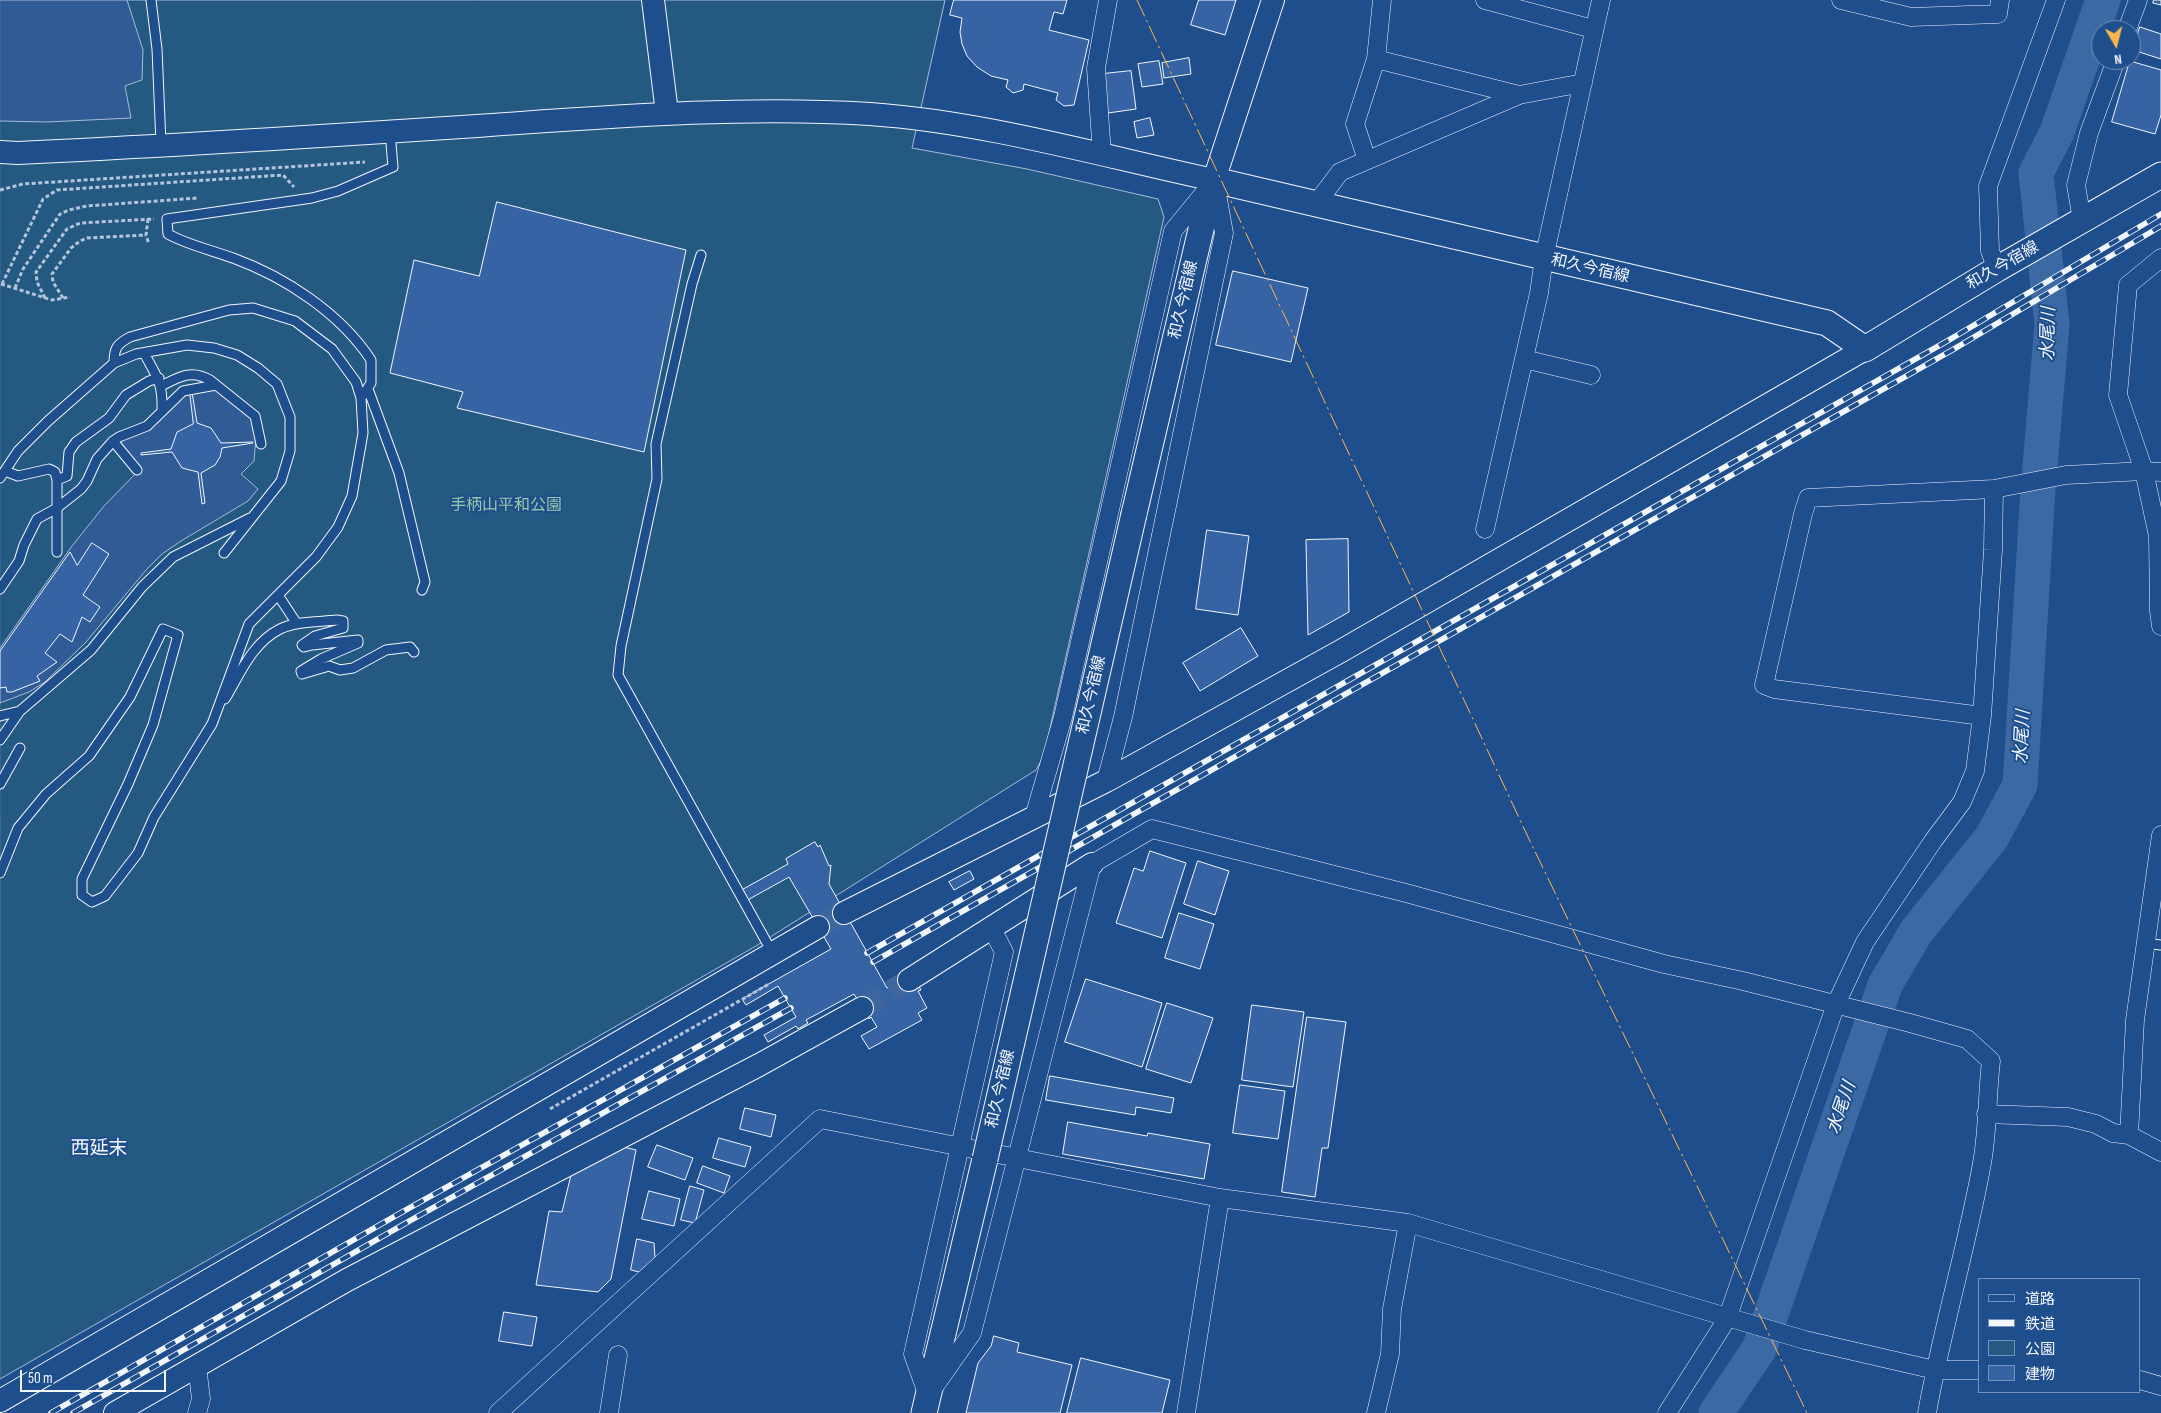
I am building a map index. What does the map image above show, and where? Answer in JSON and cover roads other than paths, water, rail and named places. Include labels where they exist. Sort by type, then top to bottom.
[{"type":"main road","name":"和久今宿線","points":[[926,1405],[1214,180],[1827,323],[1865,349],[1997,269],[2161,175]]},
{"type":"street","points":[[653,0],[667,113]]},
{"type":"street","points":[[1102,155],[1096,68],[1108,0]]},
{"type":"street","points":[[1034,817],[1063,718],[1173,231],[1214,180],[1273,0]]},
{"type":"street","points":[[1368,160],[1355,124],[1376,59],[1382,0]]},
{"type":"street","points":[[1486,0],[1594,28]]},
{"type":"street","points":[[1485,529],[1539,293],[1544,258],[1601,0]]},
{"type":"street","points":[[1841,0],[1911,18],[1998,14],[2000,0]]},
{"type":"street","points":[[2131,20],[2138,0]]},
{"type":"street","points":[[1997,269],[1990,251],[1988,186],[2053,8]]},
{"type":"street","points":[[1376,59],[1519,95]]},
{"type":"street","points":[[2082,220],[2076,185],[2089,133],[2112,70]]},
{"type":"street","points":[[1316,204],[1340,172],[1519,95],[1583,83]]},
{"type":"street","points":[[0,152],[18,153],[161,146],[667,113],[802,111],[873,115],[988,130],[1214,180]]},
{"type":"street","points":[[1106,781],[1122,717],[1224,233],[1214,180]]},
{"type":"street","points":[[2161,258],[2128,285],[2118,395],[2152,472],[2158,536],[2159,612],[2161,626]]},
{"type":"street","points":[[844,913],[1106,781],[1341,651],[1865,349]]},
{"type":"street","points":[[1524,359],[1591,375]]},
{"type":"street","points":[[1982,716],[1774,689],[1764,685],[1808,498],[1994,489],[2066,474],[2152,472]]},
{"type":"street","points":[[1666,1413],[1727,1319],[1836,1004],[1865,942],[1933,841],[1962,802],[1975,771],[1982,716],[1993,550],[1994,489]]},
{"type":"street","points":[[908,980],[992,929],[1092,864],[1152,829],[1401,892],[1664,964],[1836,1004],[1967,1039],[1991,1061],[1986,1132],[1982,1164],[1927,1413]]},
{"type":"street","points":[[2129,1135],[2135,1020],[2153,944],[2161,835]]},
{"type":"street","points":[[926,1405],[972,1333],[1092,864]]},
{"type":"street","points":[[0,1400],[769,947],[818,927]]},
{"type":"street","points":[[926,1405],[913,1354],[1004,952],[992,929]]},
{"type":"street","points":[[115,1413],[347,1280],[759,1065],[862,1008]]},
{"type":"street","points":[[1986,1114],[2068,1117],[2096,1124],[2113,1133],[2129,1135],[2161,1152]]},
{"type":"street","points":[[498,1413],[820,1119],[1220,1198],[1408,1223],[1727,1319],[1805,1340],[1935,1370],[1978,1370]]},
{"type":"street","points":[[1186,1413],[1220,1198]]},
{"type":"street","points":[[1376,1413],[1390,1354],[1392,1309],[1408,1223]]},
{"type":"street","points":[[609,1413],[618,1355]]},
{"type":"street","points":[[197,1366],[201,1399],[197,1413]]},
{"type":"street","points":[[2141,1380],[2161,1386]]},
{"type":"lane","points":[[151,0],[157,49],[161,146]]},
{"type":"lane","points":[[361,398],[370,383],[371,360],[337,319],[293,288],[235,259],[178,240],[168,234],[167,220],[312,198],[338,190],[393,167],[390,132]]},
{"type":"lane","points":[[701,255],[692,284],[656,444],[657,479],[621,646],[618,675],[769,947]]},
{"type":"lane","points":[[114,363],[114,350],[119,343],[130,337],[229,310],[253,308],[295,321],[332,349],[356,382],[361,398],[364,433],[352,496],[338,528],[316,557],[249,624],[212,724]]},
{"type":"lane","points":[[57,552],[57,480],[55,472],[49,469],[18,476],[3,474],[18,451],[48,421],[114,363],[144,353],[187,345],[214,348],[238,355],[258,368],[277,384],[290,417],[290,451],[281,481],[224,553]]},
{"type":"lane","points":[[144,353],[160,382],[162,411]]},
{"type":"lane","points":[[57,480],[67,476],[69,452],[76,442],[109,418],[126,395],[149,381],[160,382],[184,374],[203,376],[254,416],[261,444]]},
{"type":"lane","points":[[0,589],[19,562],[24,545],[37,519],[57,508],[85,485],[97,459],[113,441],[119,436],[147,426],[183,391],[216,385]]},
{"type":"lane","points":[[368,389],[399,473],[425,582],[422,590]]},
{"type":"lane","points":[[113,441],[137,470]]},
{"type":"lane","points":[[0,740],[20,711],[91,650],[142,586],[173,558],[252,517]]},
{"type":"lane","points":[[278,595],[296,624]]},
{"type":"lane","points":[[0,873],[18,828],[46,794],[89,756],[130,696],[163,629],[178,635],[153,725],[128,784],[82,879],[82,895],[92,902],[105,896],[138,853],[154,817],[260,643],[280,629],[296,624],[344,621],[343,628],[315,636],[302,645],[304,648],[312,645],[358,640],[358,643],[321,659],[301,671],[302,674],[330,666],[340,670],[353,668],[386,650],[410,647],[414,652]]},
{"type":"lane","points":[[0,716],[20,711]]},
{"type":"lane","points":[[0,784],[20,748]]},
{"type":"waterway","name":"水尾川","points":[[1716,1413],[1759,1349],[1885,985],[1916,932],[1992,837],[2020,785],[2038,489],[2052,325],[2036,173],[2057,132],[2103,0]]},
{"type":"tunnel","points":[[818,927],[844,913]]},
{"type":"tunnel","points":[[862,1008],[909,980]]},
{"type":"railway","points":[[867,953],[1949,340],[2161,214]]},
{"type":"railway","points":[[873,962],[1954,349],[2161,226]]},
{"type":"railway","points":[[51,1413],[404,1211],[785,998]]},
{"type":"railway","points":[[73,1413],[413,1219],[791,1008]]},
{"type":"district","name":"西延末","points":[[99,1149]]},
{"type":"park label","name":"手柄山平和公園","points":[[506,506]]}]
